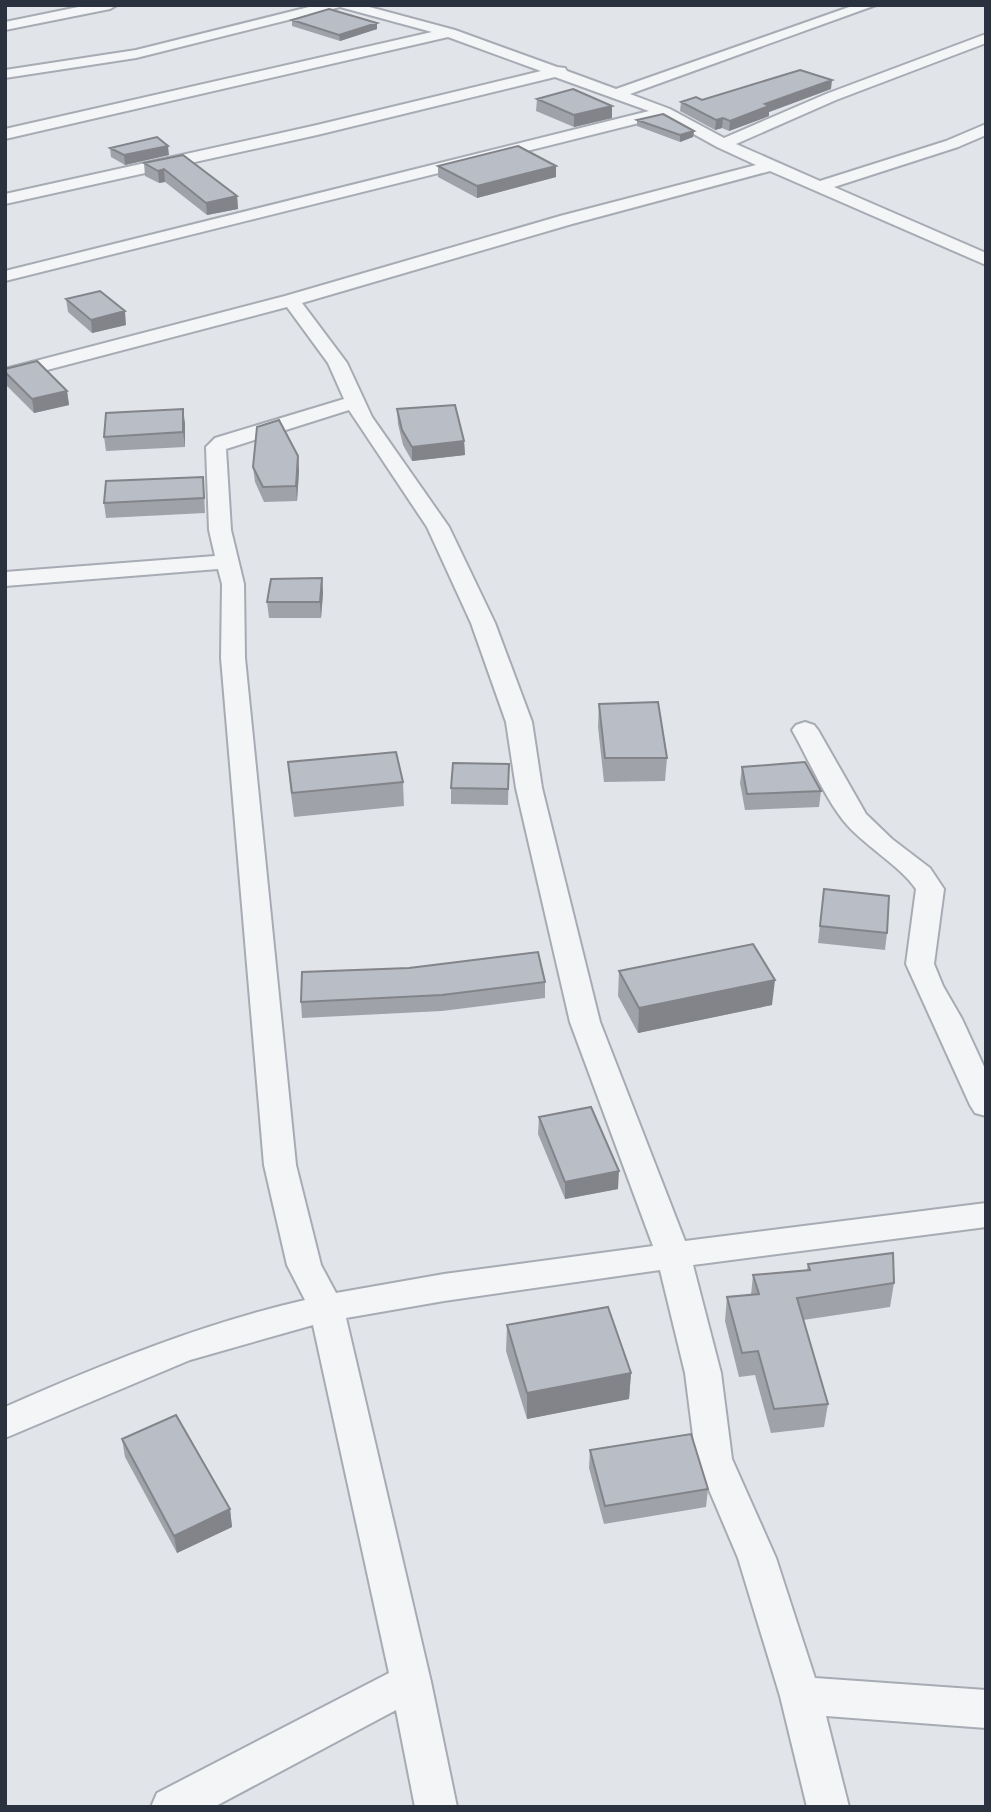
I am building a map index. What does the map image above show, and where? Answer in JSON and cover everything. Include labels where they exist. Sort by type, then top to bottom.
[{"type":"street","points":[[5,26],[110,5]]},
{"type":"street","points":[[5,75],[136,54],[335,5]]},
{"type":"street","points":[[346,5],[450,33],[665,111],[723,144],[986,260]]},
{"type":"street","points":[[619,93],[869,5]]},
{"type":"street","points":[[5,134],[450,33]]},
{"type":"street","points":[[723,144],[831,97],[986,38]]},
{"type":"street","points":[[5,199],[317,130],[559,71]]},
{"type":"street","points":[[5,276],[665,111]]},
{"type":"street","points":[[819,186],[952,144],[986,130]]},
{"type":"street","points":[[5,375],[291,300],[566,220],[773,165]]},
{"type":"street","points":[[967,251],[986,243]]},
{"type":"street","points":[[291,300],[337,363],[362,417],[438,527],[483,623],[519,722],[529,788],[585,1022],[673,1255],[703,1373],[714,1459],[757,1558],[800,1696],[828,1807]]},
{"type":"street","points":[[355,402],[222,442],[216,447],[215,462],[220,530],[233,584],[233,658],[260,924],[280,1165],[304,1265],[326,1308],[411,1682],[436,1807]]},
{"type":"street","points":[[5,579],[228,562]]},
{"type":"street","points":[[805,730],[855,818],[882,845],[920,874],[930,889],[920,964],[986,1105]]},
{"type":"street","points":[[5,1423],[121,1371],[236,1331],[326,1308],[415,1291],[986,1215]]},
{"type":"street","points":[[172,1807],[411,1682]]},
{"type":"street","points":[[800,1696],[986,1709]]},
{"type":"building","points":[[329,9],[377,23],[339,35],[292,20]]},
{"type":"building","points":[[800,70],[832,80],[765,104],[769,106],[730,121],[723,118],[716,120],[681,102],[696,97],[702,100]]},
{"type":"building","points":[[573,89],[612,106],[574,115],[537,99]]},
{"type":"building","points":[[663,114],[694,131],[680,135],[637,120]]},
{"type":"building","points":[[157,137],[168,146],[124,155],[110,148]]},
{"type":"building","points":[[518,146],[556,166],[477,186],[438,166]]},
{"type":"building","points":[[183,155],[237,196],[206,203],[164,169],[158,171],[144,163]]},
{"type":"building","points":[[100,291],[125,311],[91,320],[66,299]]},
{"type":"building","points":[[37,361],[67,391],[32,399],[5,372],[5,369]]},
{"type":"building","points":[[455,405],[464,441],[412,447],[402,430],[397,409]]},
{"type":"building","points":[[183,409],[183,432],[104,437],[106,413]]},
{"type":"building","points":[[279,420],[298,456],[296,486],[263,487],[253,467],[257,427]]},
{"type":"building","points":[[203,477],[204,498],[104,503],[106,481]]},
{"type":"building","points":[[322,578],[320,602],[267,602],[271,579]]},
{"type":"building","points":[[658,702],[667,758],[605,758],[599,704]]},
{"type":"building","points":[[396,752],[403,782],[292,793],[288,762]]},
{"type":"building","points":[[805,762],[821,791],[747,794],[742,767]]},
{"type":"building","points":[[453,763],[509,764],[508,789],[451,788]]},
{"type":"building","points":[[824,889],[889,896],[887,933],[820,926]]},
{"type":"building","points":[[753,944],[775,980],[639,1008],[619,971]]},
{"type":"building","points":[[538,952],[545,982],[442,995],[301,1002],[302,972],[409,968]]},
{"type":"building","points":[[591,1107],[619,1171],[565,1182],[539,1117]]},
{"type":"building","points":[[893,1253],[894,1283],[797,1298],[828,1404],[774,1409],[758,1351],[742,1353],[727,1297],[759,1294],[753,1275],[810,1270],[808,1264]]},
{"type":"building","points":[[608,1307],[631,1373],[527,1393],[507,1325]]},
{"type":"building","points":[[176,1415],[230,1509],[174,1536],[122,1439]]},
{"type":"building","points":[[691,1434],[708,1489],[605,1506],[590,1450]]}]
